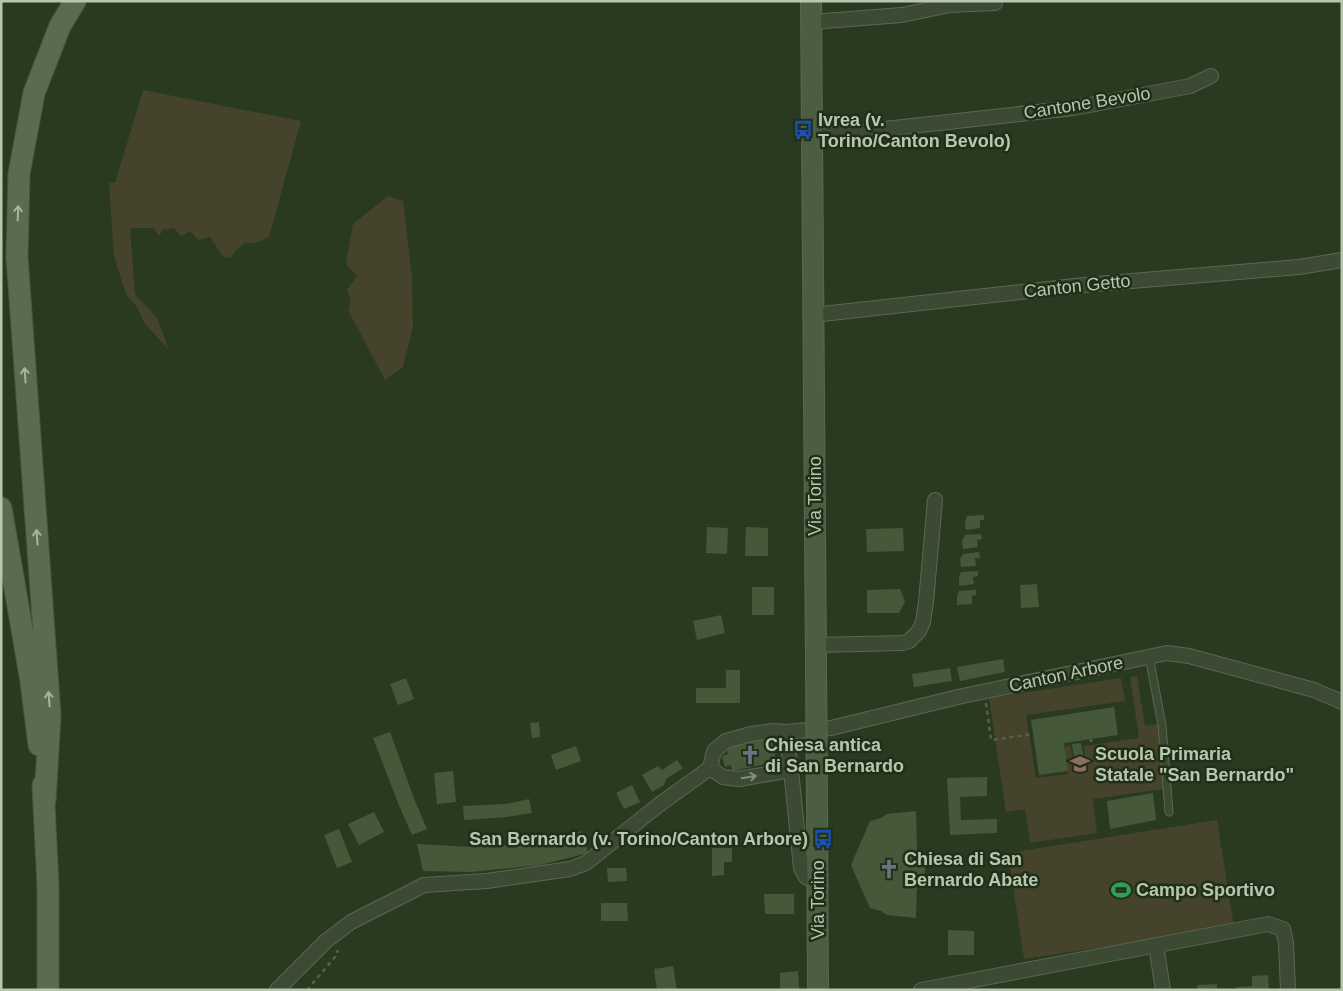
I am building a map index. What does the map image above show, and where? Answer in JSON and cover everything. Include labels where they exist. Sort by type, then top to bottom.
[{"type":"main road","points":[[44,800],[50,715],[16,257],[19,174],[34,93],[60,26],[75,1]]},
{"type":"main road","points":[[1,508],[32,690],[44,800],[48,886],[48,990]]},
{"type":"main road","points":[[1,551],[14,582]]},
{"type":"street","name":"Via Torino","points":[[811,1],[818,990]]},
{"type":"street","points":[[811,22],[902,15],[950,5],[995,3]]},
{"type":"street","name":"Cantone Bevolo","points":[[812,137],[1074,108],[1190,86],[1211,76]]},
{"type":"street","name":"Canton Getto","points":[[813,315],[1084,285],[1299,267],[1342,260]]},
{"type":"street","points":[[816,654],[903,643],[909,641],[919,631],[923,622],[926,602],[935,500]]},
{"type":"street","name":"Canton Arbore","points":[[710,768],[714,751],[726,741],[773,730],[786,732],[831,728],[958,697],[1167,653],[1189,656],[1314,690],[1342,702]]},
{"type":"street","points":[[786,732],[801,868],[806,877],[810,879],[818,878]]},
{"type":"street","points":[[277,990],[326,941],[351,922],[424,884],[487,881],[570,869],[586,863],[660,804],[710,768],[723,777],[739,779],[791,770]]},
{"type":"street","points":[[921,990],[956,986],[1268,924],[1282,929],[1286,944],[1288,990]]},
{"type":"street","points":[[1156,945],[1163,990]]},
{"type":"lane","points":[[1149,656],[1162,725],[1169,812]]},
{"type":"path","points":[[986,706],[991,740],[1033,734]]},
{"type":"path","points":[[307,990],[335,958],[339,949]]},
{"type":"shaded area","points":[[143,90],[301,121],[269,237],[255,243],[245,243],[235,251],[232,257],[224,258],[210,237],[198,240],[190,231],[181,236],[174,228],[163,230],[159,236],[154,228],[130,228],[135,294],[157,318],[169,350],[145,324],[137,307],[126,294],[114,256],[109,183],[115,183]]},
{"type":"shaded area","points":[[388,196],[403,201],[412,277],[413,327],[403,367],[385,380],[348,310],[351,301],[347,290],[357,276],[346,264],[353,224]]},
{"type":"shaded area","name":"Scuola Primaria Statale \"San Bernardo\"","points":[[1137,676],[1145,726],[1158,724],[1163,789],[1093,799],[1097,833],[1030,843],[1025,809],[1006,812],[989,698],[1121,678],[1125,701],[1026,715],[1036,778],[1068,774],[1065,747],[1070,746],[1073,759],[1085,757],[1084,746],[1139,738],[1130,677]]},
{"type":"shaded area","name":"Campo Sportivo","points":[[1217,820],[1234,927],[1024,959],[1008,853]]},
{"type":"building","points":[[984,515],[984,520],[980,520],[980,528],[966,530],[965,522],[967,516]]},
{"type":"building","points":[[707,527],[728,528],[727,554],[706,553]]},
{"type":"building","points":[[746,527],[768,528],[768,556],[745,556]]},
{"type":"building","points":[[903,528],[904,551],[867,552],[866,529]]},
{"type":"building","points":[[981,534],[982,539],[977,540],[978,547],[963,549],[962,541],[965,535]]},
{"type":"building","points":[[979,552],[980,558],[975,558],[976,566],[961,567],[960,559],[963,554]]},
{"type":"building","points":[[978,571],[978,576],[973,577],[974,584],[959,586],[961,572]]},
{"type":"building","points":[[1037,584],[1039,607],[1021,608],[1020,585]]},
{"type":"building","points":[[752,587],[774,587],[774,615],[752,615]]},
{"type":"building","points":[[900,589],[905,602],[899,613],[867,613],[867,590]]},
{"type":"building","points":[[976,590],[976,595],[972,596],[972,604],[957,605],[959,591]]},
{"type":"building","points":[[721,615],[725,633],[697,640],[693,621]]},
{"type":"building","points":[[1003,659],[1005,672],[960,681],[957,667]]},
{"type":"building","points":[[950,668],[952,681],[914,687],[912,674]]},
{"type":"building","points":[[726,670],[740,670],[740,703],[696,703],[696,688],[726,688]]},
{"type":"building","points":[[406,678],[414,699],[398,705],[390,684]]},
{"type":"building","points":[[1114,707],[1118,735],[1064,743],[1068,771],[1039,775],[1031,720]]},
{"type":"building","points":[[539,722],[540,737],[532,738],[530,723]]},
{"type":"building","points":[[390,732],[427,829],[412,835],[373,738]]},
{"type":"building","name":"Chiesa antica di San Bernardo","points":[[771,737],[777,762],[732,771],[731,765],[725,767],[722,756],[728,754],[727,747]]},
{"type":"building","points":[[1081,743],[1083,755],[1074,757],[1072,744]]},
{"type":"building","points":[[576,746],[581,761],[556,770],[551,755]]},
{"type":"building","points":[[677,760],[683,768],[666,779],[664,785],[652,792],[642,775],[658,766],[662,770]]},
{"type":"building","points":[[453,771],[456,802],[437,804],[434,773]]},
{"type":"building","points":[[987,777],[987,796],[960,797],[961,820],[997,819],[997,833],[950,835],[947,778]]},
{"type":"building","points":[[632,785],[640,802],[624,809],[616,793]]},
{"type":"building","points":[[1153,793],[1156,820],[1110,829],[1107,801]]},
{"type":"building","points":[[529,799],[532,813],[464,820],[463,806],[505,804]]},
{"type":"building","name":"Chiesa di San Bernardo Abate","points":[[916,811],[917,852],[925,859],[925,873],[917,880],[916,918],[887,915],[870,908],[851,865],[870,821],[887,814]]},
{"type":"building","points":[[374,812],[384,832],[359,845],[348,824]]},
{"type":"building","points":[[339,829],[352,862],[337,868],[324,835]]},
{"type":"building","points":[[582,831],[588,853],[540,865],[471,872],[423,871],[417,844],[472,847],[514,845],[534,843]]},
{"type":"building","points":[[712,848],[732,848],[732,862],[724,862],[724,875],[712,876]]},
{"type":"building","points":[[607,868],[626,868],[627,881],[608,882]]},
{"type":"building","points":[[764,894],[794,894],[794,914],[765,914]]},
{"type":"building","points":[[601,903],[627,903],[628,921],[601,921]]},
{"type":"building","points":[[948,930],[974,931],[974,955],[948,955]]},
{"type":"building","points":[[673,966],[677,990],[657,990],[654,969]]},
{"type":"building","points":[[798,971],[799,990],[780,990],[780,973]]},
{"type":"building","points":[[1268,975],[1269,990],[1236,990],[1236,987],[1252,986],[1252,976]]},
{"type":"building","points":[[1217,984],[1217,990],[1198,990],[1197,985]]},
{"type":"place","name":"Ivrea (v. Torino/Canton Bevolo)","points":[[803,130]]},
{"type":"place","name":"Chiesa antica di San Bernardo","points":[[750,755]]},
{"type":"place","name":"Scuola Primaria Statale \"San Bernardo\"","points":[[1080,764]]},
{"type":"place","name":"San Bernardo (v. Torino/Canton Arbore)","points":[[823,839]]},
{"type":"place","name":"Chiesa di San Bernardo Abate","points":[[889,869]]},
{"type":"place","name":"Campo Sportivo","points":[[1121,890]]}]
